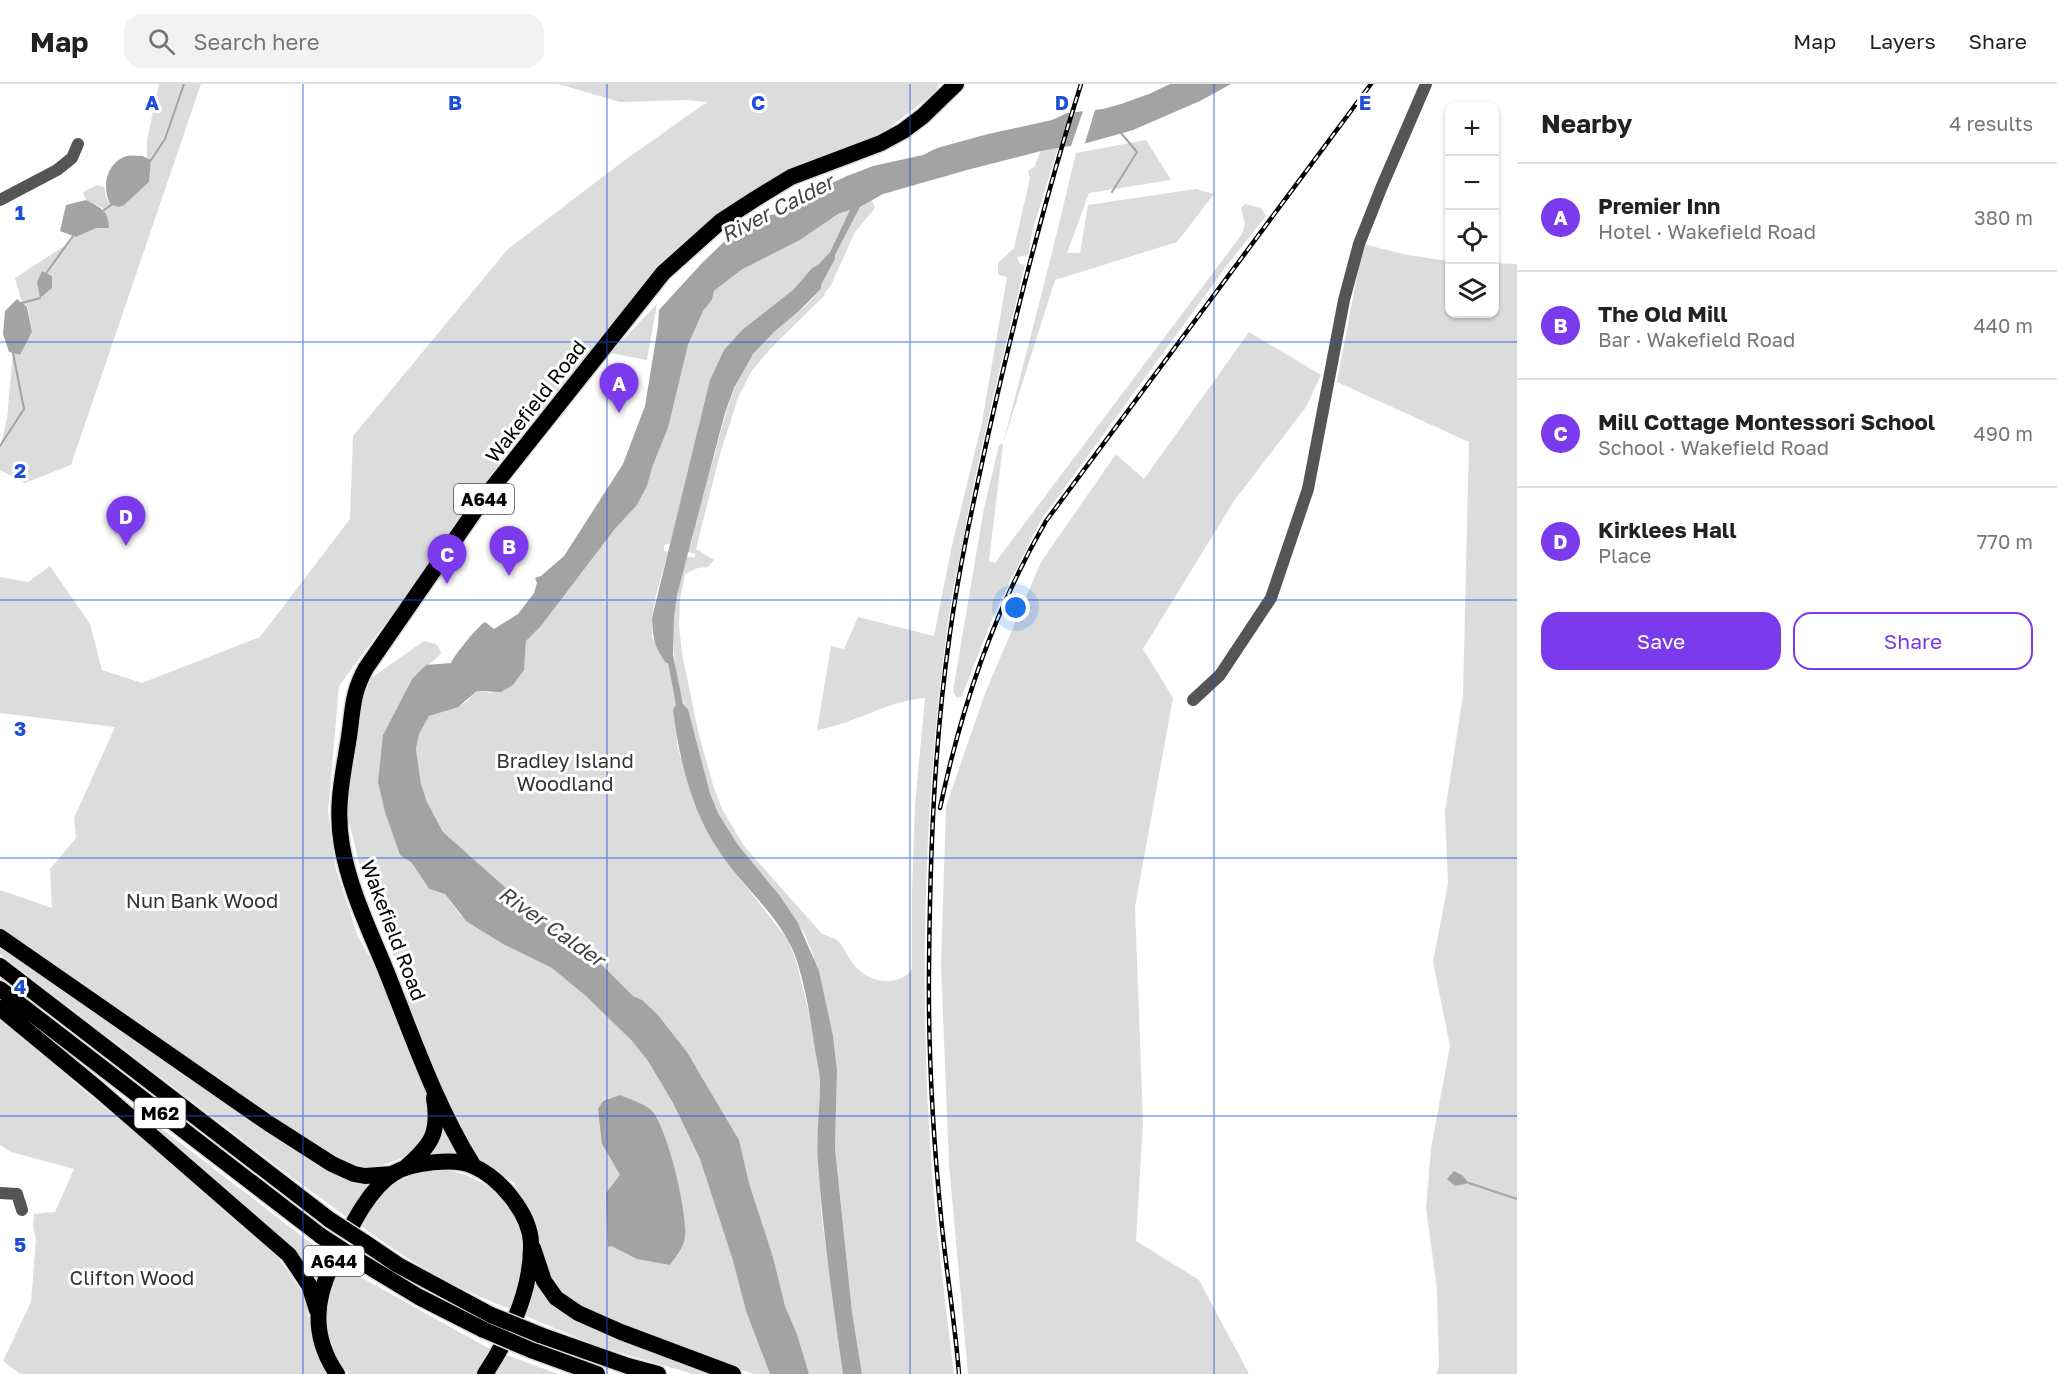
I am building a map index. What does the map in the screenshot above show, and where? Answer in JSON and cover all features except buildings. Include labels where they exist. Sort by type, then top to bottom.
[{"type":"highway","name":"Wakefield Road","points":[[473,1165],[459,1143],[431,1082],[356,896],[342,846],[338,799],[356,686],[366,668],[481,502],[663,273],[721,221],[754,199],[791,177],[881,143],[903,131],[923,116],[956,84]]},
{"type":"highway","points":[[0,937],[268,1123],[332,1164],[354,1174],[365,1176],[398,1172]]},
{"type":"highway","name":"M62","points":[[0,966],[330,1220],[531,1350],[597,1374]]},
{"type":"highway","name":"M62","points":[[0,989],[321,1236],[419,1297],[487,1322],[540,1335],[628,1366],[658,1374]]},
{"type":"highway","points":[[0,1008],[98,1089],[289,1256],[309,1285],[317,1311]]},
{"type":"highway","name":"Wakefield Road","points":[[398,1172],[425,1150],[434,1136],[436,1120],[431,1082]]},
{"type":"highway","name":"A644","points":[[337,1374],[320,1336],[317,1311],[327,1274],[357,1216],[373,1193],[398,1172],[440,1161],[473,1165],[508,1190],[524,1219],[531,1241],[528,1277],[522,1300],[498,1354],[486,1374]]},
{"type":"highway","points":[[531,1241],[544,1281],[556,1298],[578,1313],[729,1373]]},
{"type":"street","points":[[1192,700],[1220,675],[1271,598],[1308,489],[1344,300],[1359,244],[1426,84]]},
{"type":"street","points":[[0,200],[57,170],[72,158],[78,144]]},
{"type":"street","points":[[0,1193],[17,1194],[22,1210]]},
{"type":"green space","points":[[159,84],[201,84],[71,465],[25,483],[0,470],[0,448],[7,418],[13,353],[20,355],[32,332],[28,307],[22,303],[15,278],[66,245],[73,236],[76,237],[96,228],[103,208],[86,200],[83,192],[97,185],[104,187],[111,205],[119,207],[149,182],[151,161],[147,158],[147,140]]},
{"type":"green space","name":"Nun Bank Wood","points":[[558,84],[940,84],[933,94],[884,132],[783,175],[701,232],[404,598],[339,686],[328,812],[336,869],[358,937],[391,993],[428,1095],[429,1122],[422,1143],[405,1157],[375,1168],[354,1169],[304,1138],[0,929],[0,890],[52,908],[50,869],[76,838],[74,818],[115,727],[0,713],[0,577],[28,582],[50,566],[90,624],[102,670],[142,683],[260,637],[350,519],[353,436],[508,249],[625,160],[707,102],[685,100],[620,102]]},
{"type":"green space","points":[[1146,140],[1171,180],[1089,193],[1067,253],[1080,253],[1088,205],[1196,189],[1214,194],[1177,242],[1055,280],[1003,444],[1076,153]]},
{"type":"green space","points":[[1058,148],[1033,229],[1028,255],[1017,257],[1020,264],[1025,265],[975,479],[954,586],[935,738],[925,913],[925,1030],[931,1160],[954,1374],[862,1374],[852,1312],[835,1148],[837,1069],[833,1036],[812,952],[804,933],[780,896],[738,845],[718,813],[710,793],[688,709],[682,700],[675,667],[673,635],[678,588],[686,556],[694,558],[696,554],[687,552],[726,412],[740,376],[762,344],[821,289],[835,255],[860,207],[872,200],[875,208],[855,232],[825,295],[770,349],[751,372],[738,398],[720,454],[696,549],[714,560],[708,567],[698,568],[685,574],[680,600],[679,626],[682,653],[698,731],[713,785],[722,809],[744,846],[822,934],[839,942],[861,972],[884,981],[892,981],[906,975],[912,969],[915,805],[925,698],[897,703],[844,723],[817,730],[831,646],[844,649],[858,617],[934,636],[951,550],[982,422],[1007,277],[998,275],[998,263],[1014,248],[1030,178],[1028,171],[1034,167],[1041,151]]},
{"type":"green space","points":[[1245,204],[1261,208],[1266,216],[1225,268],[1041,520],[995,612],[962,696],[957,698],[953,691],[984,508],[999,445],[1003,444],[989,561],[995,563],[1242,234],[1245,224],[1241,208]]},
{"type":"green space","name":"Bradley Island Woodland","points":[[849,210],[830,252],[793,290],[742,330],[724,350],[689,467],[671,543],[664,545],[664,551],[668,552],[652,618],[652,637],[668,663],[676,705],[677,745],[690,789],[708,832],[741,880],[788,940],[796,961],[813,1029],[820,1081],[818,1159],[822,1219],[843,1374],[809,1374],[797,1334],[785,1306],[773,1257],[749,1183],[739,1140],[687,1052],[642,1000],[633,996],[588,951],[506,888],[443,832],[427,802],[421,784],[416,749],[419,734],[429,716],[465,703],[477,691],[491,693],[524,669],[526,641],[541,626],[614,530],[637,505],[647,486],[668,428],[688,345],[703,311],[712,300],[714,291],[741,270],[800,240],[838,214]]},
{"type":"green space","points":[[1363,244],[1407,255],[1445,260],[1445,318],[1499,318],[1499,263],[1517,264],[1517,1374],[1436,1374],[1439,1367],[1437,1289],[1426,1208],[1431,1148],[1450,1046],[1433,962],[1448,883],[1445,812],[1463,695],[1469,442],[1337,382]]},
{"type":"green space","points":[[657,304],[647,360],[610,353]]},
{"type":"green space","points":[[1249,332],[1321,375],[1306,407],[1234,501],[1143,649],[1173,698],[1135,907],[1143,1122],[1136,1241],[1199,1280],[1249,1374],[968,1374],[949,1164],[941,966],[946,806],[986,691],[1041,562],[1116,454],[1144,479]]},
{"type":"green space","points":[[424,641],[433,643],[439,648],[441,654],[412,679],[383,735],[395,838],[400,855],[412,863],[429,889],[445,894],[460,915],[503,944],[552,968],[587,997],[632,1041],[648,1061],[673,1103],[700,1159],[733,1261],[746,1311],[770,1374],[754,1374],[720,1363],[613,1319],[597,1316],[561,1293],[551,1280],[534,1220],[514,1183],[473,1155],[463,1139],[412,1017],[403,982],[360,866],[346,810],[364,683]],"holes":[[[620,1095],[650,1109],[637,1259],[611,1246],[620,1175],[602,1144]]]},
{"type":"green space","points":[[0,943],[116,1023],[375,1180],[348,1218],[287,1174],[0,954]]},
{"type":"green space","name":"Clifton Wood","points":[[0,1020],[135,1133],[279,1259],[305,1296],[312,1338],[320,1360],[329,1374],[20,1374],[3,1361],[31,1302],[36,1239],[33,1227],[34,1214],[55,1212],[74,1169],[11,1152],[0,1145]]},
{"type":"green space","points":[[32,1029],[329,1257],[315,1290]]},
{"type":"green space","points":[[443,1119],[460,1155],[429,1154]]},
{"type":"green space","points":[[440,1169],[457,1172],[487,1186],[499,1195],[517,1221],[522,1237],[523,1261],[511,1309],[450,1283],[393,1249],[357,1223],[374,1200],[391,1186],[412,1176]]},
{"type":"green space","points":[[339,1265],[490,1349],[484,1364],[475,1374],[349,1374],[338,1361],[327,1335],[329,1294]]},
{"type":"green space","points":[[534,1272],[539,1284],[704,1371],[704,1374],[693,1374],[597,1346],[521,1314]]},
{"type":"green space","points":[[504,1354],[558,1374],[492,1374]]},
{"type":"water","name":"River Calder","points":[[1170,84],[1231,84],[1200,101],[1133,130],[1087,143],[1041,151],[967,170],[883,194],[860,207],[835,255],[821,289],[753,354],[734,388],[725,413],[677,595],[673,655],[683,704],[688,709],[710,793],[718,813],[738,845],[780,896],[798,923],[819,971],[833,1036],[837,1070],[835,1148],[852,1312],[862,1374],[843,1374],[825,1243],[818,1163],[820,1077],[808,1005],[797,961],[782,931],[729,865],[709,835],[701,818],[683,765],[673,710],[676,705],[668,663],[657,647],[652,618],[710,380],[724,350],[742,330],[793,290],[830,252],[850,210],[838,214],[800,240],[741,270],[714,291],[712,300],[703,311],[688,345],[668,428],[647,486],[637,505],[614,530],[541,626],[526,641],[524,670],[513,685],[501,692],[477,691],[458,707],[429,716],[419,734],[416,749],[421,784],[427,802],[443,832],[506,888],[588,951],[633,996],[642,1000],[657,1014],[687,1052],[739,1140],[749,1183],[773,1257],[785,1306],[797,1334],[809,1374],[770,1374],[746,1311],[733,1261],[700,1159],[673,1103],[648,1061],[632,1041],[587,997],[552,968],[503,944],[466,921],[445,894],[429,889],[412,863],[400,855],[385,812],[378,782],[383,735],[412,679],[426,665],[451,663],[485,622],[494,629],[518,614],[534,593],[537,583],[535,578],[541,576],[564,556],[623,464],[645,406],[659,310],[728,238],[761,217],[796,210],[832,183],[873,166],[923,155],[937,148],[988,134],[1052,120],[1067,113],[1103,109],[1149,94]]},
{"type":"water","points":[[127,156],[142,156],[151,160],[149,182],[124,205],[119,207],[111,205],[106,191],[110,170],[120,159]]},
{"type":"water","points":[[86,200],[103,210],[109,222],[109,228],[96,228],[76,237],[60,231],[66,205]]},
{"type":"water","points":[[42,271],[52,276],[52,288],[40,298],[37,282]]},
{"type":"water","points":[[17,299],[27,307],[32,332],[20,355],[9,352],[3,334],[5,311]]},
{"type":"water","points":[[620,1095],[650,1109],[657,1118],[675,1170],[683,1209],[685,1237],[670,1265],[637,1259],[611,1246],[608,1247],[606,1193],[620,1175],[602,1144],[598,1109],[603,1101]]},
{"type":"water","points":[[1454,1171],[1462,1175],[1469,1183],[1455,1186],[1447,1179]]},
{"type":"pier","points":[[1096,107],[1084,146],[1070,149],[1084,108]]},
{"type":"waterway","points":[[151,160],[165,139],[184,84]]},
{"type":"waterway","points":[[1112,192],[1137,152],[1121,133]]},
{"type":"waterway","points":[[104,210],[111,205]]},
{"type":"waterway","points":[[47,272],[73,236]]},
{"type":"waterway","points":[[22,303],[40,298]]},
{"type":"waterway","points":[[0,446],[24,409],[13,353]]},
{"type":"waterway","points":[[1469,1183],[1517,1199]]},
{"type":"railway","points":[[959,1374],[938,1186],[929,1030],[932,842],[940,717],[958,584],[987,440],[1030,261],[1081,84]]},
{"type":"railway","points":[[940,808],[958,733],[981,660],[1010,590],[1046,521],[1371,84]]},
{"type":"place","name":"Premier Inn","points":[[619,413]]},
{"type":"place","name":"Kirklees Hall","points":[[126,546]]},
{"type":"place","name":"The Old Mill","points":[[509,576]]},
{"type":"place","name":"Mill Cottage Montessori School","points":[[447,584]]}]
